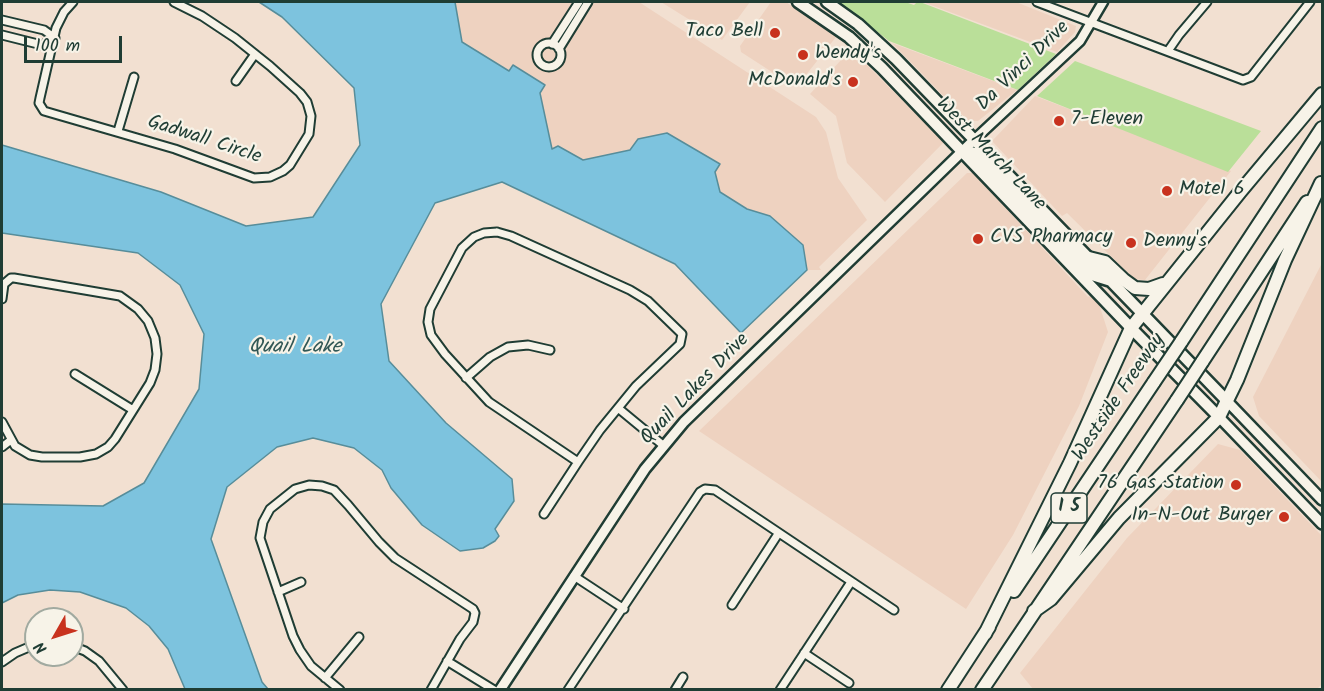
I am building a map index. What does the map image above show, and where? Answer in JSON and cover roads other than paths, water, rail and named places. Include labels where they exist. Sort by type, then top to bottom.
[{"type":"highway","points":[[985,634],[1070,463],[1131,328],[1240,192],[1323,94]]},
{"type":"highway","name":"Westside Freeway","points":[[948,690],[1319,133]]},
{"type":"highway","name":"I 5","points":[[982,690],[1302,217],[1322,182]]},
{"type":"highway","points":[[1034,611],[1051,599],[1119,518],[1219,417],[1302,217]]},
{"type":"highway","points":[[1089,258],[1105,262],[1135,288],[1149,289],[1167,281]]},
{"type":"main road","name":"West March Lane","points":[[798,2],[849,37],[882,68],[1323,524]]},
{"type":"main road","name":"West March Lane","points":[[827,2],[858,24],[896,59],[1323,500]]},
{"type":"main road","name":"Da Vinci Drive","points":[[963,153],[975,139]]},
{"type":"main road","points":[[963,153],[977,154],[1095,276],[1113,282]]},
{"type":"main road","name":"Quail Lakes Drive","points":[[500,690],[645,470],[664,446],[701,405],[963,153]]},
{"type":"street","name":"Gadwall Circle","points":[[73,2],[60,19],[40,98],[41,108],[176,149],[254,178],[270,177],[283,171],[290,165],[309,134],[312,122],[309,107],[300,93],[255,54],[219,27],[174,2]]},
{"type":"street","points":[[552,44],[579,2]]},
{"type":"street","points":[[559,49],[552,44],[545,44],[539,49],[537,57],[541,64],[548,67],[555,65],[560,59],[559,49],[588,2]]},
{"type":"street","points":[[1037,2],[1239,80],[1248,79],[1310,2]]},
{"type":"street","name":"Da Vinci Drive","points":[[975,139],[1073,49],[1085,34],[1103,2]]},
{"type":"street","points":[[1168,51],[1179,34],[1207,2]]},
{"type":"street","points":[[2,20],[44,30],[55,38],[42,45],[2,35]]},
{"type":"street","points":[[236,81],[255,54]]},
{"type":"street","points":[[118,132],[134,77]]},
{"type":"street","points":[[544,514],[578,462],[618,408],[646,375],[680,344],[682,338],[680,331],[648,301],[630,290],[511,236],[497,232],[474,237],[466,244],[443,283],[429,313],[429,328],[434,342],[489,402],[578,462]]},
{"type":"street","points":[[2,299],[4,284],[11,278],[110,293],[126,299],[138,309],[153,331],[157,354],[153,376],[111,444],[102,452],[90,456],[34,456],[24,452],[11,440],[2,422]]},
{"type":"street","points":[[466,378],[490,357],[508,347],[528,345],[550,350]]},
{"type":"street","points":[[75,374],[133,410]]},
{"type":"street","points":[[618,408],[664,446]]},
{"type":"street","points":[[2,447],[11,440]]},
{"type":"street","points":[[340,690],[311,666],[300,650],[261,543],[263,522],[270,509],[295,489],[309,485],[328,488],[340,495],[395,558],[473,609],[473,622],[431,690]]},
{"type":"street","points":[[568,690],[700,492],[705,489],[715,490],[894,610]]},
{"type":"street","points":[[732,605],[778,534]]},
{"type":"street","points":[[574,576],[624,609]]},
{"type":"street","points":[[278,592],[301,582]]},
{"type":"street","points":[[780,690],[851,582]]},
{"type":"street","points":[[326,678],[359,638]]},
{"type":"street","points":[[2,662],[15,652],[24,649]]},
{"type":"street","points":[[84,651],[99,661],[123,690]]},
{"type":"street","points":[[804,653],[849,683]]},
{"type":"street","points":[[447,662],[494,690]]},
{"type":"street","points":[[675,690],[683,677]]},
{"type":"water","name":"Quail Lake","points":[[259,2],[455,2],[462,42],[509,71],[513,65],[545,85],[540,93],[552,149],[558,146],[583,160],[630,150],[638,139],[667,133],[720,164],[715,172],[720,192],[747,209],[770,216],[803,245],[807,270],[741,333],[675,264],[502,182],[435,203],[381,304],[389,361],[446,423],[512,479],[514,501],[495,529],[499,536],[483,548],[460,551],[422,525],[391,488],[382,470],[354,448],[313,438],[277,447],[227,487],[211,539],[262,682],[268,689],[185,689],[168,649],[149,626],[126,608],[80,592],[50,590],[18,595],[2,603],[2,504],[103,506],[144,483],[199,389],[204,334],[180,285],[138,253],[2,233],[2,145],[161,192],[246,226],[313,217],[360,145],[354,88],[282,17]]},
{"type":"place","name":"Taco Bell","points":[[775,33]]},
{"type":"place","name":"Wendy's","points":[[803,55]]},
{"type":"place","name":"McDonald's","points":[[853,82]]},
{"type":"place","name":"7-Eleven","points":[[1059,121]]},
{"type":"place","name":"Motel 6","points":[[1167,191]]},
{"type":"place","name":"CVS Pharmacy","points":[[978,239]]},
{"type":"place","name":"Denny's","points":[[1131,243]]},
{"type":"place","name":"76 Gas Station","points":[[1236,485]]},
{"type":"place","name":"In-N-Out Burger","points":[[1284,517]]}]
